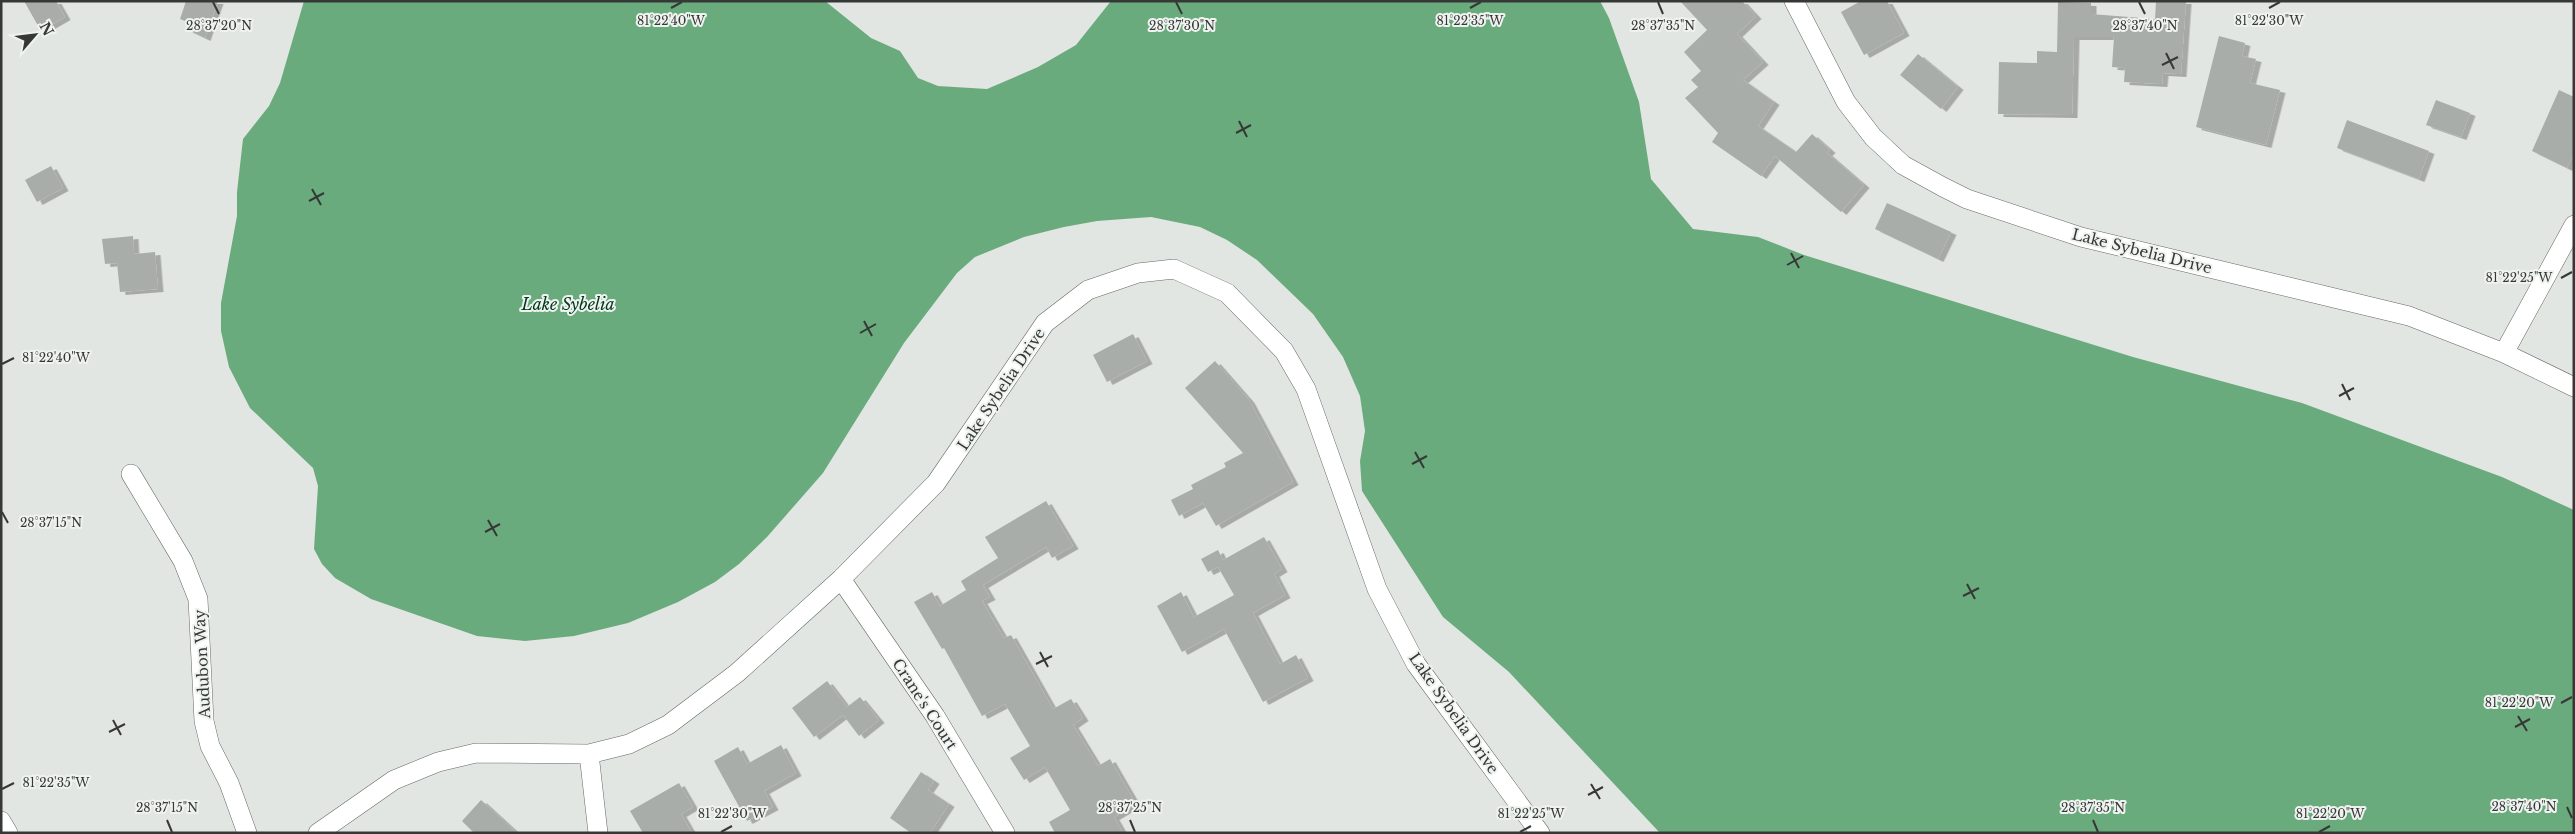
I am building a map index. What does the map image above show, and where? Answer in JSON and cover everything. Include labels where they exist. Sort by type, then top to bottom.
[{"type":"street","name":"Lake Sybelia Drive","points":[[1794,1],[1846,102],[1873,137],[1903,165],[1967,199],[2081,237],[2409,316],[2504,353],[2574,387]]},
{"type":"street","points":[[2504,353],[2574,225]]},
{"type":"street","name":"Lake Sybelia Drive","points":[[318,833],[394,780],[438,762],[476,753],[589,754],[629,744],[668,725],[737,673],[840,579],[936,483],[1046,323],[1088,290],[1138,273],[1174,269],[1227,293],[1284,351],[1306,389],[1350,518],[1376,589],[1385,606],[1416,664],[1540,833]]},
{"type":"street","name":"Audubon Way","points":[[131,474],[183,561],[198,599],[204,721],[210,746],[229,783],[247,833]]},
{"type":"street","name":"Crane's Court","points":[[840,579],[935,716],[999,831]]},
{"type":"street","points":[[589,754],[598,833]]},
{"type":"street","points":[[1,821],[8,833]]},
{"type":"water","name":"Lake Sybelia","points":[[304,1],[825,1],[871,38],[900,51],[918,78],[938,86],[987,89],[1038,67],[1076,45],[1111,1],[1600,1],[1609,18],[1639,102],[1651,179],[1693,229],[1758,237],[1804,255],[2133,357],[2302,403],[2502,477],[2574,510],[2574,833],[1660,833],[1509,672],[1443,617],[1362,491],[1360,461],[1365,431],[1360,396],[1343,357],[1313,314],[1257,260],[1227,240],[1200,227],[1151,217],[1097,221],[1064,227],[1024,237],[975,257],[957,273],[904,343],[823,473],[767,537],[739,564],[715,582],[678,602],[628,623],[574,636],[525,641],[477,636],[371,599],[335,578],[322,564],[314,549],[318,486],[313,468],[250,408],[229,367],[221,331],[221,303],[237,216],[237,192],[243,139],[269,106],[280,83]]},
{"type":"building","points":[[24,1],[56,1],[65,17],[41,31]]},
{"type":"building","points":[[186,1],[218,1],[205,38],[188,30],[190,23],[180,19]]},
{"type":"building","points":[[1680,1],[1742,1],[1756,16],[1737,34],[1763,62],[1743,80],[1774,102],[1758,126],[1796,152],[1812,134],[1830,150],[1827,153],[1864,185],[1841,212],[1775,156],[1761,176],[1712,142],[1718,133],[1685,98],[1698,87],[1691,80],[1701,71],[1684,52],[1707,30]]},
{"type":"building","points":[[1861,1],[1887,1],[1904,33],[1864,55],[1841,12]]},
{"type":"building","points":[[2156,1],[2186,1],[2181,74],[2163,73],[2162,84],[2124,82],[2125,68],[2112,67],[2114,37],[2074,37],[2072,115],[1998,114],[1999,62],[2037,63],[2037,51],[2057,52],[2058,2],[2091,3],[2091,14],[2155,19]]},
{"type":"building","points":[[2219,36],[2245,43],[2242,56],[2256,59],[2250,83],[2280,90],[2266,145],[2196,127]]},
{"type":"building","points":[[1918,54],[1958,87],[1941,109],[1900,75]]},
{"type":"building","points":[[2559,90],[2574,97],[2574,154],[2567,168],[2532,151]]},
{"type":"building","points":[[2436,100],[2470,113],[2461,137],[2426,125]]},
{"type":"building","points":[[2347,120],[2429,151],[2419,179],[2337,148]]},
{"type":"building","points":[[51,166],[63,188],[37,202],[25,180]]},
{"type":"building","points":[[1887,203],[1951,232],[1938,259],[1875,229]]},
{"type":"building","points":[[133,236],[134,254],[155,252],[158,289],[120,292],[117,263],[105,264],[102,239]]},
{"type":"building","points":[[1133,334],[1147,361],[1107,382],[1093,355]]},
{"type":"building","points":[[1215,361],[1249,400],[1293,482],[1216,526],[1203,503],[1179,516],[1171,500],[1193,489],[1191,485],[1226,467],[1224,463],[1243,453],[1185,388]]},
{"type":"building","points":[[1046,501],[1073,546],[1052,558],[1046,547],[983,585],[990,597],[982,601],[1004,638],[1011,635],[1053,709],[1071,699],[1083,718],[1073,725],[1098,766],[1110,759],[1136,804],[1114,817],[1123,833],[1055,833],[1049,822],[1070,810],[1045,767],[1024,780],[1010,758],[1030,746],[1005,704],[982,716],[944,648],[942,649],[914,602],[932,592],[940,606],[966,590],[961,581],[998,558],[985,537]]},
{"type":"building","points":[[1264,537],[1282,569],[1274,574],[1285,595],[1253,613],[1280,664],[1296,655],[1308,678],[1263,702],[1224,629],[1182,652],[1157,606],[1181,592],[1194,617],[1234,595],[1218,567],[1208,572],[1201,559],[1218,550],[1223,560]]},
{"type":"building","points":[[827,681],[847,707],[860,697],[879,720],[859,736],[843,715],[814,737],[792,708]]},
{"type":"building","points":[[781,745],[796,773],[764,791],[773,807],[747,821],[714,761],[738,747],[747,764]]},
{"type":"building","points":[[921,772],[934,781],[928,790],[949,804],[930,833],[911,833],[890,818]]},
{"type":"building","points":[[679,783],[693,807],[681,814],[692,833],[643,833],[630,811]]},
{"type":"building","points":[[481,800],[517,833],[474,833],[462,821]]}]
